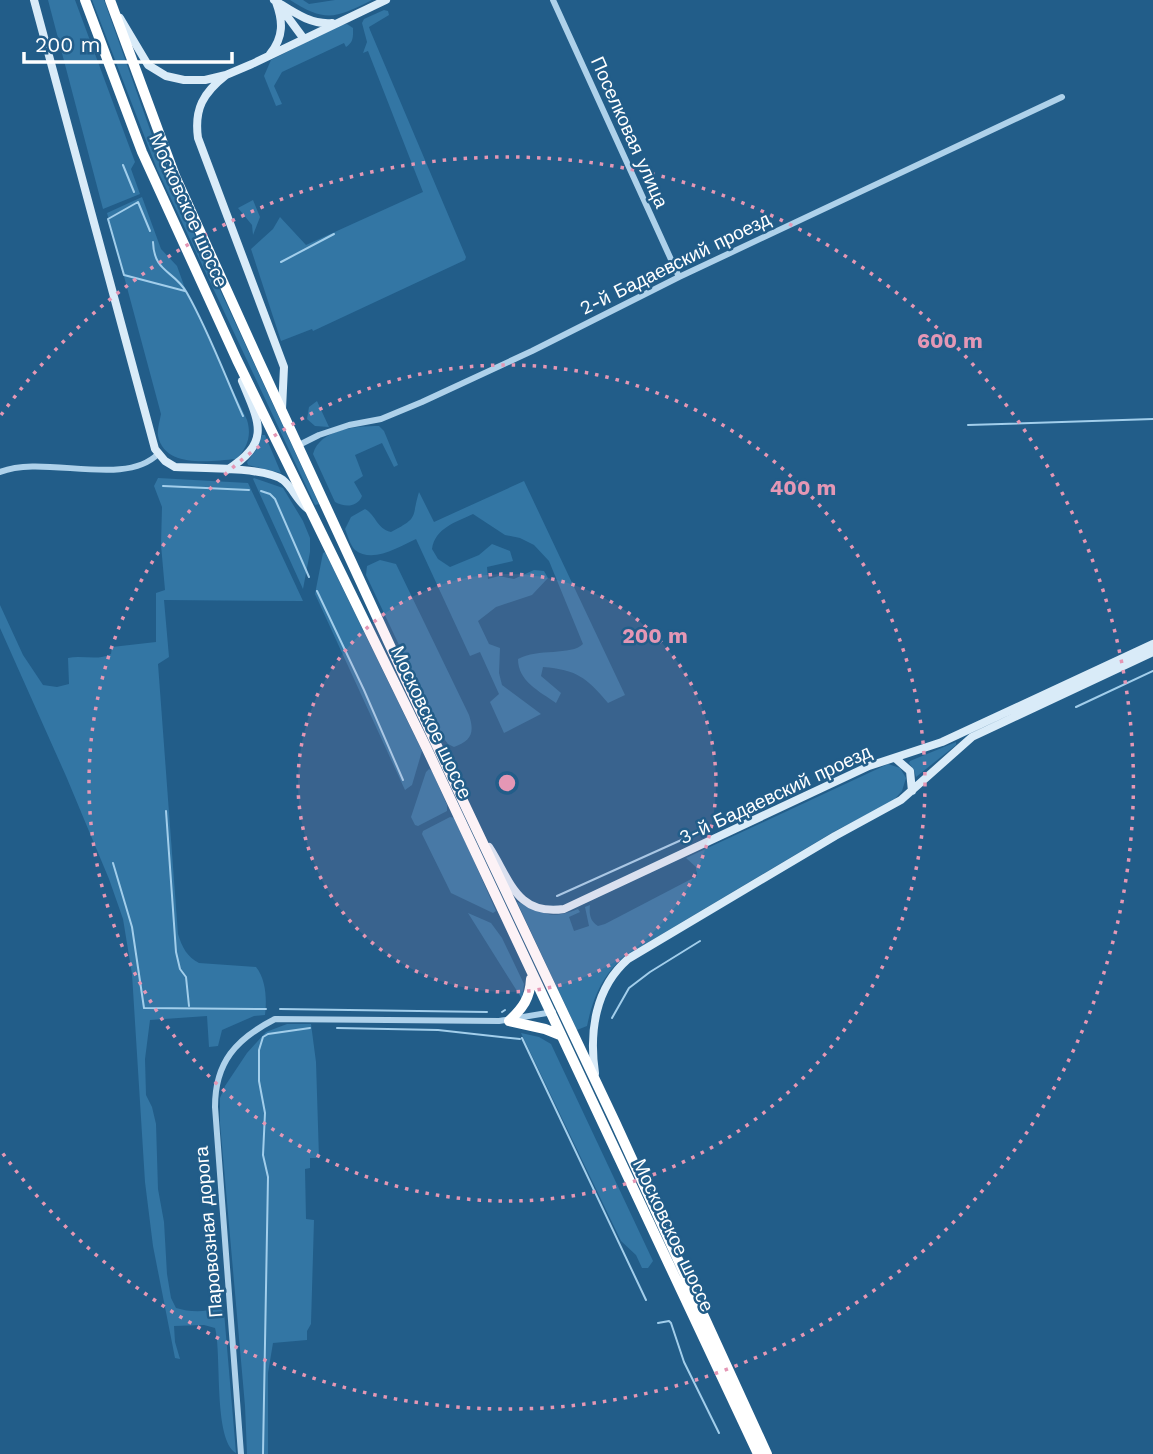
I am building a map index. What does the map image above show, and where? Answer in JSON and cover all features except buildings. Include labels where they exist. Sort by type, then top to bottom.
[{"type":"highway","name":"Московское шоссе","points":[[85,0],[142,152],[237,360],[426,747],[531,976],[758,1454]]},
{"type":"highway","name":"Московское шоссе","points":[[110,0],[175,176],[297,446],[767,1454]]},
{"type":"highway","points":[[509,1021],[524,1006],[531,989],[531,976]]},
{"type":"highway","points":[[509,1021],[560,1035]]},
{"type":"street","points":[[34,0],[148,428],[158,454],[175,467],[261,472],[276,477],[283,480],[303,506],[310,510]]},
{"type":"street","points":[[110,0],[145,62],[166,76],[194,80],[226,75],[386,0]]},
{"type":"street","name":"Поселковая улица","points":[[553,0],[679,277]]},
{"type":"street","points":[[269,56],[281,35],[282,18],[275,1]]},
{"type":"street","points":[[275,1],[321,24],[338,22]]},
{"type":"street","points":[[275,1],[304,40]]},
{"type":"street","points":[[226,75],[200,102],[196,120],[198,138],[284,367],[282,411]]},
{"type":"street","name":"2-й Бадаевский проезд","points":[[297,446],[319,435],[349,425],[381,419],[422,402],[532,351],[679,277],[1062,97]]},
{"type":"street","points":[[227,470],[251,452],[257,441],[255,414],[241,379],[237,360]]},
{"type":"street","points":[[0,472],[27,467],[127,469],[153,460],[158,454]]},
{"type":"street","name":"3-й Бадаевский проезд","points":[[478,831],[518,896],[536,907],[564,909],[858,771],[942,742],[1153,644]]},
{"type":"street","points":[[597,1085],[592,1037],[599,1003],[611,979],[628,959],[835,836],[885,810],[912,791],[972,737],[1153,652]]},
{"type":"street","points":[[895,758],[909,771],[912,791]]},
{"type":"street","points":[[509,1021],[550,1014],[561,1009]]},
{"type":"street","name":"Паровозная дорога","points":[[241,1454],[216,1143],[216,1084],[225,1061],[237,1043],[275,1019],[509,1021]]},
{"type":"shaded area","points":[[48,0],[75,0],[135,162],[131,169],[140,194],[103,209]]},
{"type":"shaded area","points":[[92,0],[104,0],[164,169],[319,504],[315,505],[157,169]]},
{"type":"shaded area","points":[[290,0],[303,0],[309,4],[335,0],[372,0],[340,14],[322,15]]},
{"type":"shaded area","points":[[384,10],[388,11],[389,15],[369,27],[466,257],[465,260],[313,331],[312,329],[281,341],[251,249],[273,229],[280,217],[306,245],[423,192],[368,51],[363,53],[367,42],[362,23],[364,19]]},
{"type":"shaded area","points":[[347,24],[353,28],[349,45],[346,47],[344,43],[282,72],[274,86],[282,104],[276,106],[264,76],[271,60]]},
{"type":"shaded area","points":[[142,197],[161,249],[177,266],[186,291],[247,420],[247,441],[236,459],[190,461],[179,458],[162,447],[158,436],[161,414],[107,213]]},
{"type":"shaded area","points":[[253,200],[260,217],[253,235],[252,225],[238,208]]},
{"type":"shaded area","points":[[317,401],[329,427],[315,426],[307,419],[309,407]]},
{"type":"shaded area","points":[[379,426],[384,431],[398,465],[394,467],[382,443],[355,455],[363,476],[354,482],[362,496],[357,503],[350,505],[335,502],[313,454],[317,446],[323,439],[340,431]]},
{"type":"shaded area","points":[[262,435],[265,435],[281,473],[248,465],[247,462]]},
{"type":"shaded area","points":[[158,478],[248,483],[303,601],[164,600],[169,657],[158,664],[178,934],[185,951],[199,963],[256,967],[262,977],[266,996],[265,1015],[254,1016],[222,1030],[218,1046],[209,1047],[207,1016],[150,1020],[145,1059],[146,1095],[156,1124],[158,1189],[171,1298],[176,1308],[203,1311],[218,1307],[224,1312],[236,1453],[229,1445],[224,1432],[215,1328],[204,1325],[174,1326],[180,1359],[175,1358],[153,1246],[145,1182],[132,974],[123,919],[66,776],[0,628],[0,605],[23,655],[43,685],[57,687],[69,684],[68,658],[101,657],[111,654],[112,647],[156,642],[156,593],[165,590],[161,545],[162,507],[154,486]]},
{"type":"shaded area","points":[[253,479],[283,488],[303,521],[310,538],[310,552],[303,589]]},
{"type":"shaded area","points":[[524,481],[625,695],[608,703],[580,676],[543,667],[541,676],[561,693],[556,703],[526,679],[518,659],[571,650],[583,644],[549,561],[534,545],[505,535],[473,514],[447,527],[437,536],[432,549],[438,559],[450,567],[479,555],[492,544],[510,551],[513,561],[487,567],[488,579],[499,576],[514,579],[534,570],[544,571],[548,578],[532,595],[496,607],[478,621],[489,644],[500,648],[499,673],[502,685],[541,714],[504,733],[490,702],[499,694],[480,652],[470,656],[416,539],[378,555],[362,554],[350,543],[345,529],[351,517],[365,509],[382,528],[391,532],[413,516],[419,492],[434,522]]},
{"type":"shaded area","points":[[325,552],[422,751],[412,785],[405,790],[315,594]]},
{"type":"shaded area","points":[[380,560],[396,564],[469,715],[472,727],[470,735],[460,745],[454,747],[448,744],[442,736],[366,575],[367,566]]},
{"type":"shaded area","points":[[956,742],[956,745],[916,777],[910,761]]},
{"type":"shaded area","points":[[888,764],[900,768],[906,778],[902,791],[893,801],[835,831],[625,956],[610,971],[600,988],[587,1026],[577,1030],[517,902],[551,915],[578,909],[580,912],[569,917],[574,931],[589,926],[585,907],[590,905],[593,922],[598,926],[605,924],[697,876],[696,867],[686,858]]},
{"type":"shaded area","points":[[429,769],[447,805],[447,811],[418,826],[411,817]]},
{"type":"shaded area","points":[[450,817],[455,818],[496,911],[493,913],[451,893],[422,834]]},
{"type":"shaded area","points":[[468,913],[491,923],[502,938],[524,984],[522,999]]},
{"type":"shaded area","points":[[287,1024],[311,1024],[316,1062],[319,1158],[310,1158],[310,1168],[305,1169],[306,1219],[314,1220],[311,1324],[307,1331],[307,1340],[273,1343],[268,1373],[268,1454],[247,1454],[220,1098],[247,1053],[266,1032]]},
{"type":"shaded area","points":[[521,1033],[539,1037],[551,1044],[653,1261],[648,1268],[642,1268],[636,1255],[621,1241]]},
{"type":"waterway","points":[[123,165],[134,192]]},
{"type":"waterway","points":[[150,231],[138,202],[108,219],[124,275],[185,291]]},
{"type":"waterway","points":[[281,262],[334,234]]},
{"type":"waterway","points":[[153,242],[157,260],[182,285],[195,308],[243,416]]},
{"type":"waterway","points":[[968,425],[1153,419]]},
{"type":"waterway","points":[[163,486],[249,490]]},
{"type":"waterway","points":[[261,491],[275,499],[309,577]]},
{"type":"waterway","points":[[317,591],[403,780]]},
{"type":"waterway","points":[[1076,707],[1153,671]]},
{"type":"waterway","points":[[166,811],[176,952],[180,969],[186,977],[189,1006]]},
{"type":"waterway","points":[[557,896],[688,837]]},
{"type":"waterway","points":[[113,863],[132,927],[144,1008],[266,1009]]},
{"type":"waterway","points":[[612,1018],[629,988],[700,941]]},
{"type":"waterway","points":[[280,1009],[487,1012]]},
{"type":"waterway","points":[[263,1454],[268,1177],[263,1155],[265,1113],[259,1081],[259,1050],[263,1037],[268,1034],[310,1028]]},
{"type":"waterway","points":[[337,1028],[438,1030],[520,1039]]},
{"type":"waterway","points":[[522,1038],[646,1300]]},
{"type":"waterway","points":[[658,1323],[671,1323],[684,1362],[719,1433]]}]
